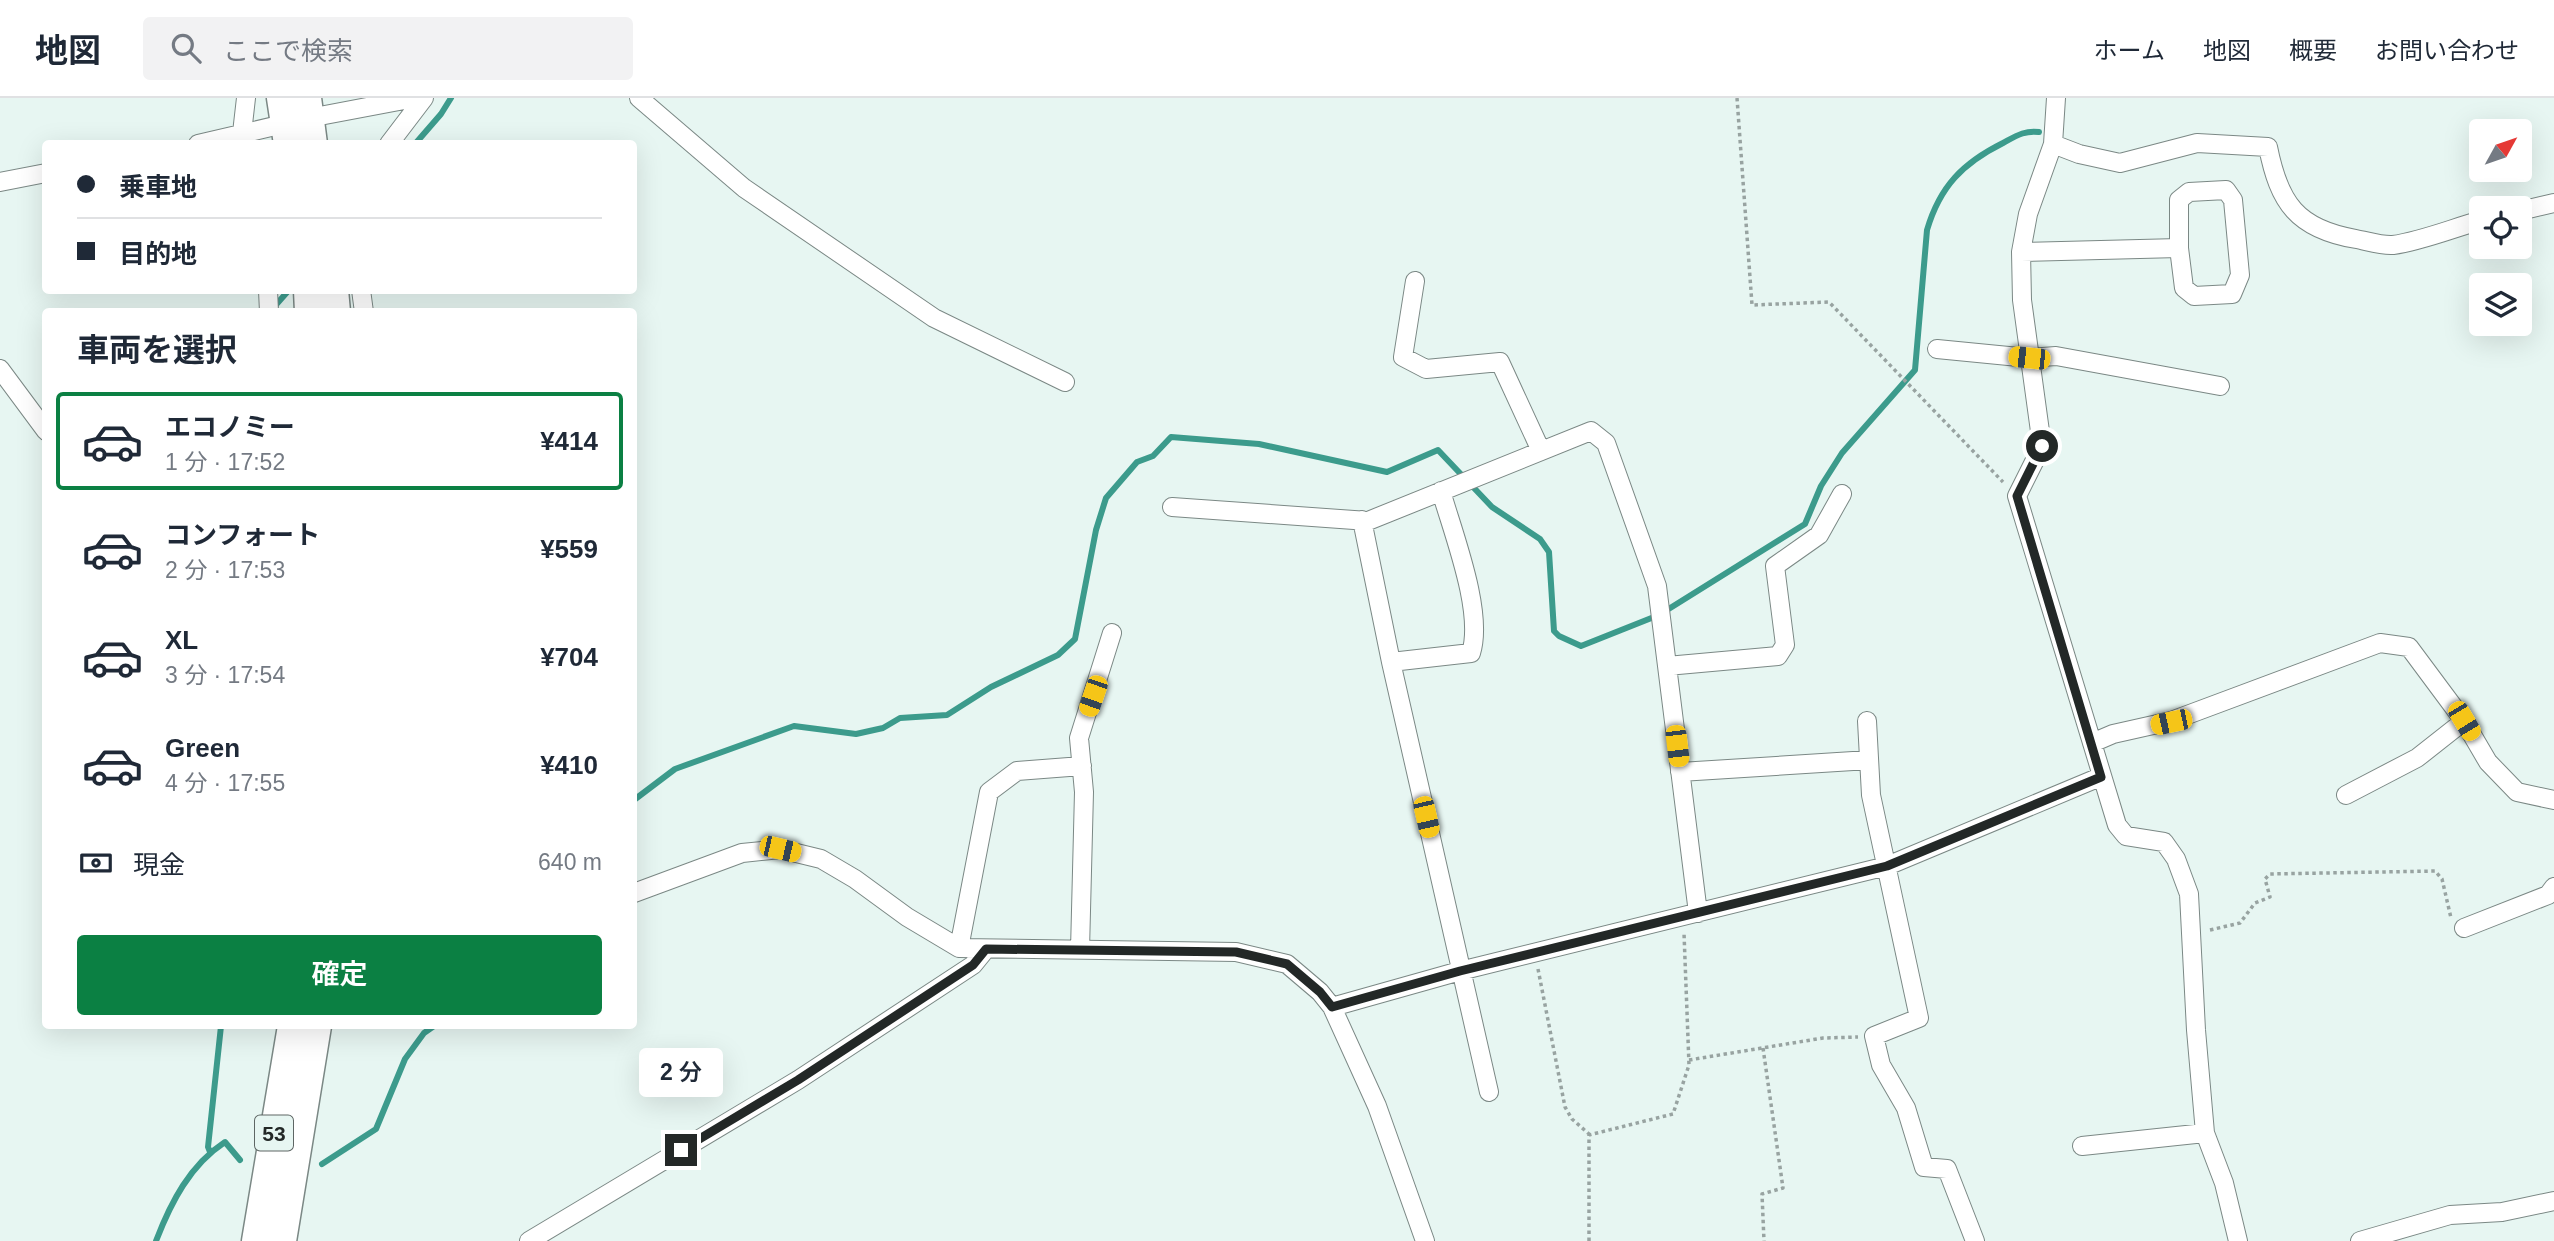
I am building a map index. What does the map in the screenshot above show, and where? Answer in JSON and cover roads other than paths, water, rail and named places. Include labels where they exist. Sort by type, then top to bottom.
[{"type":"main road","name":"53","points":[[256,1241],[291,1029]]},
{"type":"main road","name":"53","points":[[282,1241],[317,1029]]},
{"type":"street","points":[[246,98],[244,138],[366,102],[415,98]]},
{"type":"street","points":[[392,140],[424,98]]},
{"type":"street","points":[[639,98],[744,188],[934,318],[1065,382]]},
{"type":"street","points":[[2056,98],[2053,144],[2028,215],[2021,252],[2022,300],[2042,446],[2017,496],[2117,825],[2126,836],[2164,842],[2176,859],[2189,894],[2205,1133],[2224,1182],[2238,1241]]},
{"type":"street","points":[[2053,144],[2079,154],[2120,163],[2197,143],[2268,147],[2274,178],[2290,209],[2336,236],[2392,245],[2469,224]]},
{"type":"street","points":[[0,182],[42,174]]},
{"type":"street","points":[[2226,190],[2233,200],[2240,275],[2232,294],[2194,296],[2184,288],[2179,248],[2179,200],[2189,192],[2226,190]]},
{"type":"street","points":[[2532,208],[2554,203]]},
{"type":"street","points":[[2021,252],[2179,248]]},
{"type":"street","points":[[1415,281],[1403,357],[1426,369],[1500,362],[1541,451]]},
{"type":"street","points":[[1937,349],[2029,358],[2056,356],[2220,386]]},
{"type":"street","points":[[0,369],[42,426]]},
{"type":"street","points":[[1172,507],[1368,521],[1591,430],[1606,443],[1657,586],[1680,772],[1690,915]]},
{"type":"street","points":[[1391,662],[1471,653],[1475,641],[1471,593],[1441,491]]},
{"type":"street","points":[[1667,666],[1778,656],[1785,645],[1775,566],[1819,535],[1842,494]]},
{"type":"street","points":[[1362,520],[1391,662],[1489,1092]]},
{"type":"street","points":[[1080,950],[1084,792],[1079,738],[1112,633]]},
{"type":"street","points":[[2092,743],[2113,734],[2171,722],[2380,643],[2409,648],[2464,721],[2488,762],[2518,792],[2554,800]]},
{"type":"street","points":[[1867,721],[1871,795],[1919,1018],[1874,1036],[1881,1065],[1906,1108],[1924,1167],[1947,1169],[1975,1241]]},
{"type":"street","points":[[2346,795],[2417,758],[2464,721]]},
{"type":"street","points":[[1680,772],[1869,760]]},
{"type":"street","points":[[959,948],[989,792],[1017,771],[1082,766]]},
{"type":"street","points":[[1332,1007],[1460,971],[1887,866],[2101,777]]},
{"type":"street","points":[[637,892],[742,853],[780,849],[821,859],[855,879],[907,917],[959,948],[1236,952],[1287,964],[1320,992],[1332,1007],[1377,1106],[1425,1241]]},
{"type":"street","points":[[2464,928],[2548,895],[2554,887]]},
{"type":"street","points":[[529,1241],[798,1080],[973,965],[986,949]]},
{"type":"street","points":[[2082,1146],[2205,1133]]},
{"type":"street","points":[[2360,1241],[2450,1215],[2502,1212],[2554,1201]]},
{"type":"waterway","points":[[418,140],[451,98]]},
{"type":"waterway","points":[[637,798],[675,769],[794,726],[856,734],[883,728],[900,718],[947,715],[991,687],[1058,655],[1075,639],[1096,530],[1106,498],[1137,462],[1153,456],[1171,437],[1259,444],[1387,472],[1438,450],[1492,507],[1540,539],[1549,552],[1554,631],[1559,636],[1581,646],[1659,615],[1805,524],[1821,486],[1842,453],[1915,370],[1927,230],[1946,188],[1965,168],[1989,151],[2016,136],[2039,132]]},
{"type":"waterway","points":[[274,307],[285,294]]},
{"type":"waterway","points":[[210,1152],[208,1147],[221,1029]]},
{"type":"waterway","points":[[322,1164],[376,1129],[405,1059],[430,1029]]},
{"type":"waterway","points":[[156,1241],[183,1186],[213,1151],[225,1142],[240,1160]]}]
